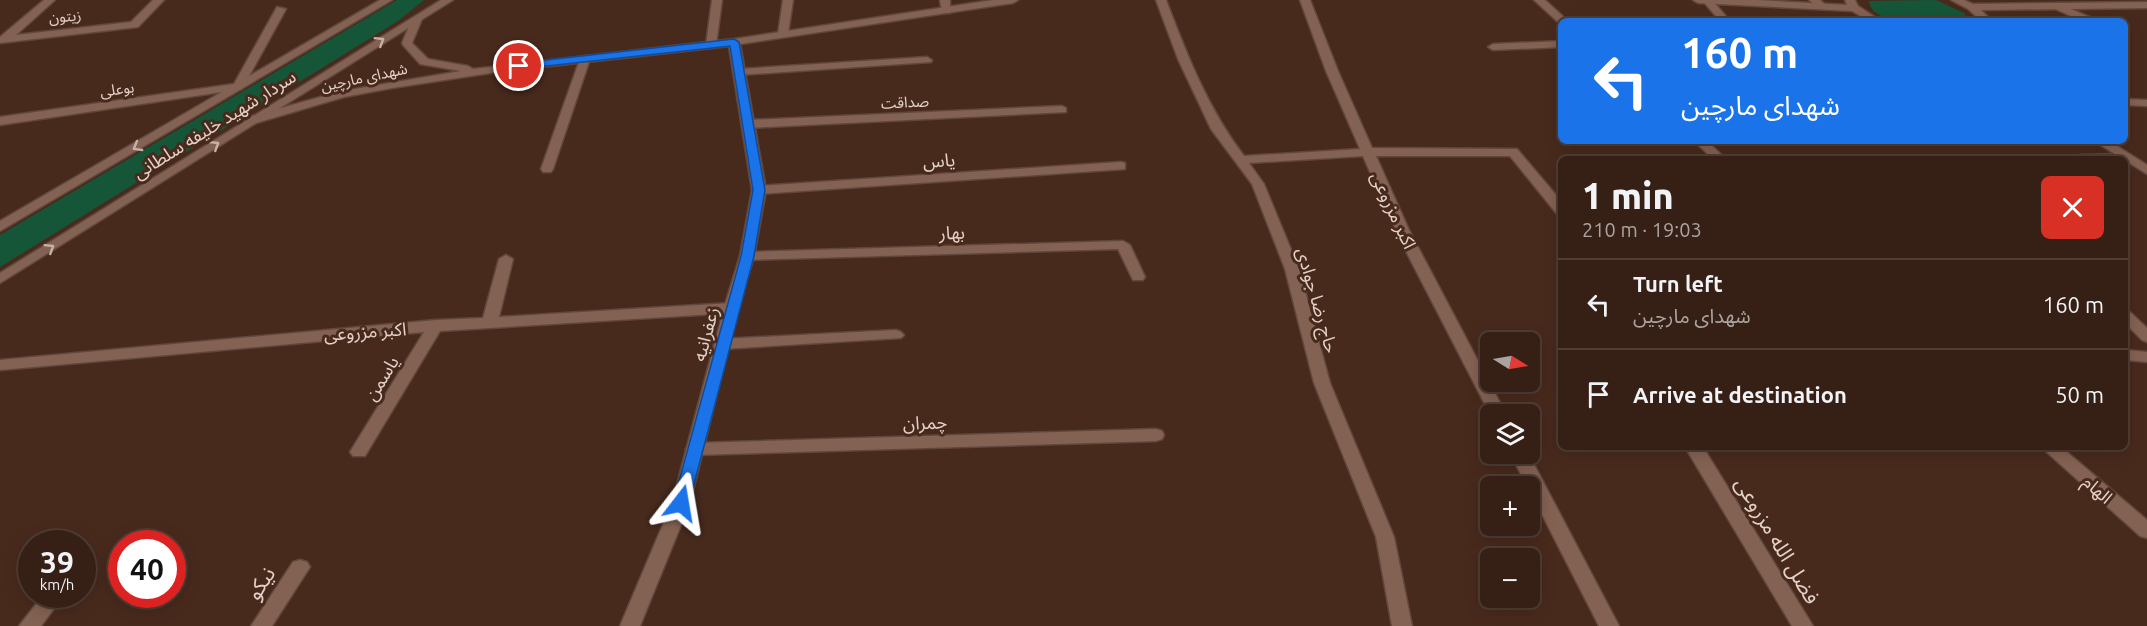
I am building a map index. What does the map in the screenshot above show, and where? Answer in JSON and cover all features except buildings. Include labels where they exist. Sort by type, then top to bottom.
[{"type":"street","points":[[3,39],[50,0]]},
{"type":"street","name":"زیتون","points":[[3,39],[134,25],[159,0]]},
{"type":"street","name":"سردار شهید خلیفه سلطانی","points":[[0,227],[387,0]]},
{"type":"street","points":[[417,19],[440,0]]},
{"type":"street","name":"سردار شهید خلیفه سلطانی","points":[[0,279],[448,0]]},
{"type":"street","points":[[711,45],[717,0]]},
{"type":"street","points":[[783,34],[788,0]]},
{"type":"street","name":"شهدای مارچین","points":[[256,119],[342,94],[480,72],[734,42],[945,6],[1013,0]]},
{"type":"street","name":"حاج رضا جوادی","points":[[1161,0],[1183,59],[1217,129],[1258,184],[1292,269],[1322,383],[1385,537],[1402,626]]},
{"type":"street","name":"اکبر مزروعی","points":[[1305,0],[1402,230],[1493,404]]},
{"type":"street","points":[[1539,0],[1560,18]]},
{"type":"street","points":[[1698,0],[1852,4],[1872,18]]},
{"type":"street","points":[[1707,0],[1722,18]]},
{"type":"street","points":[[1956,0],[1972,7],[1984,18]]},
{"type":"street","points":[[1972,7],[2147,5]]},
{"type":"street","points":[[2057,6],[2083,18]]},
{"type":"street","points":[[238,87],[281,9]]},
{"type":"street","name":"شهدای مارچین","points":[[417,19],[407,43],[424,62],[480,72]]},
{"type":"street","name":"زعفرانیه","points":[[630,626],[681,503],[731,308],[747,256],[759,190],[734,42]]},
{"type":"street","points":[[1493,47],[1558,44]]},
{"type":"street","points":[[548,169],[585,59]]},
{"type":"street","points":[[739,72],[927,60]]},
{"type":"street","name":"بوعلی","points":[[0,121],[238,87]]},
{"type":"street","points":[[2128,102],[2147,103]]},
{"type":"street","name":"صداقت","points":[[749,124],[1062,110]]},
{"type":"street","points":[[1703,144],[1717,156]]},
{"type":"street","points":[[2105,144],[2124,156]]},
{"type":"street","points":[[1240,160],[1368,152],[1513,152],[1558,206]]},
{"type":"street","points":[[2128,159],[2147,170]]},
{"type":"street","name":"یاس","points":[[759,190],[1121,166]]},
{"type":"street","name":"بهار","points":[[747,256],[1123,245],[1138,277]]},
{"type":"street","points":[[490,322],[506,259]]},
{"type":"street","name":"اکبر مزروعی","points":[[0,365],[436,325],[731,308]]},
{"type":"street","points":[[2128,318],[2147,337]]},
{"type":"street","name":"یاسمن","points":[[359,452],[436,325]]},
{"type":"street","points":[[722,344],[896,335]]},
{"type":"street","points":[[2128,355],[2147,357]]},
{"type":"street","name":"چمران","points":[[695,449],[1156,435]]},
{"type":"street","name":"فضل الله مزروعی","points":[[1696,450],[1803,626]]},
{"type":"street","name":"الهام","points":[[2053,450],[2147,531]]},
{"type":"street","points":[[1525,464],[1609,626]]},
{"type":"street","name":"نیکو","points":[[261,626],[300,567]]},
{"type":"street","points":[[29,626],[44,608]]},
{"type":"green space","points":[[397,0],[424,0],[398,21],[0,267],[0,235]]},
{"type":"green space","points":[[1936,0],[1964,13],[1967,18],[1890,18],[1873,10],[1869,1]]},
{"type":"route","points":[[519,66],[734,42],[759,190],[747,256],[731,308],[681,503]]}]
